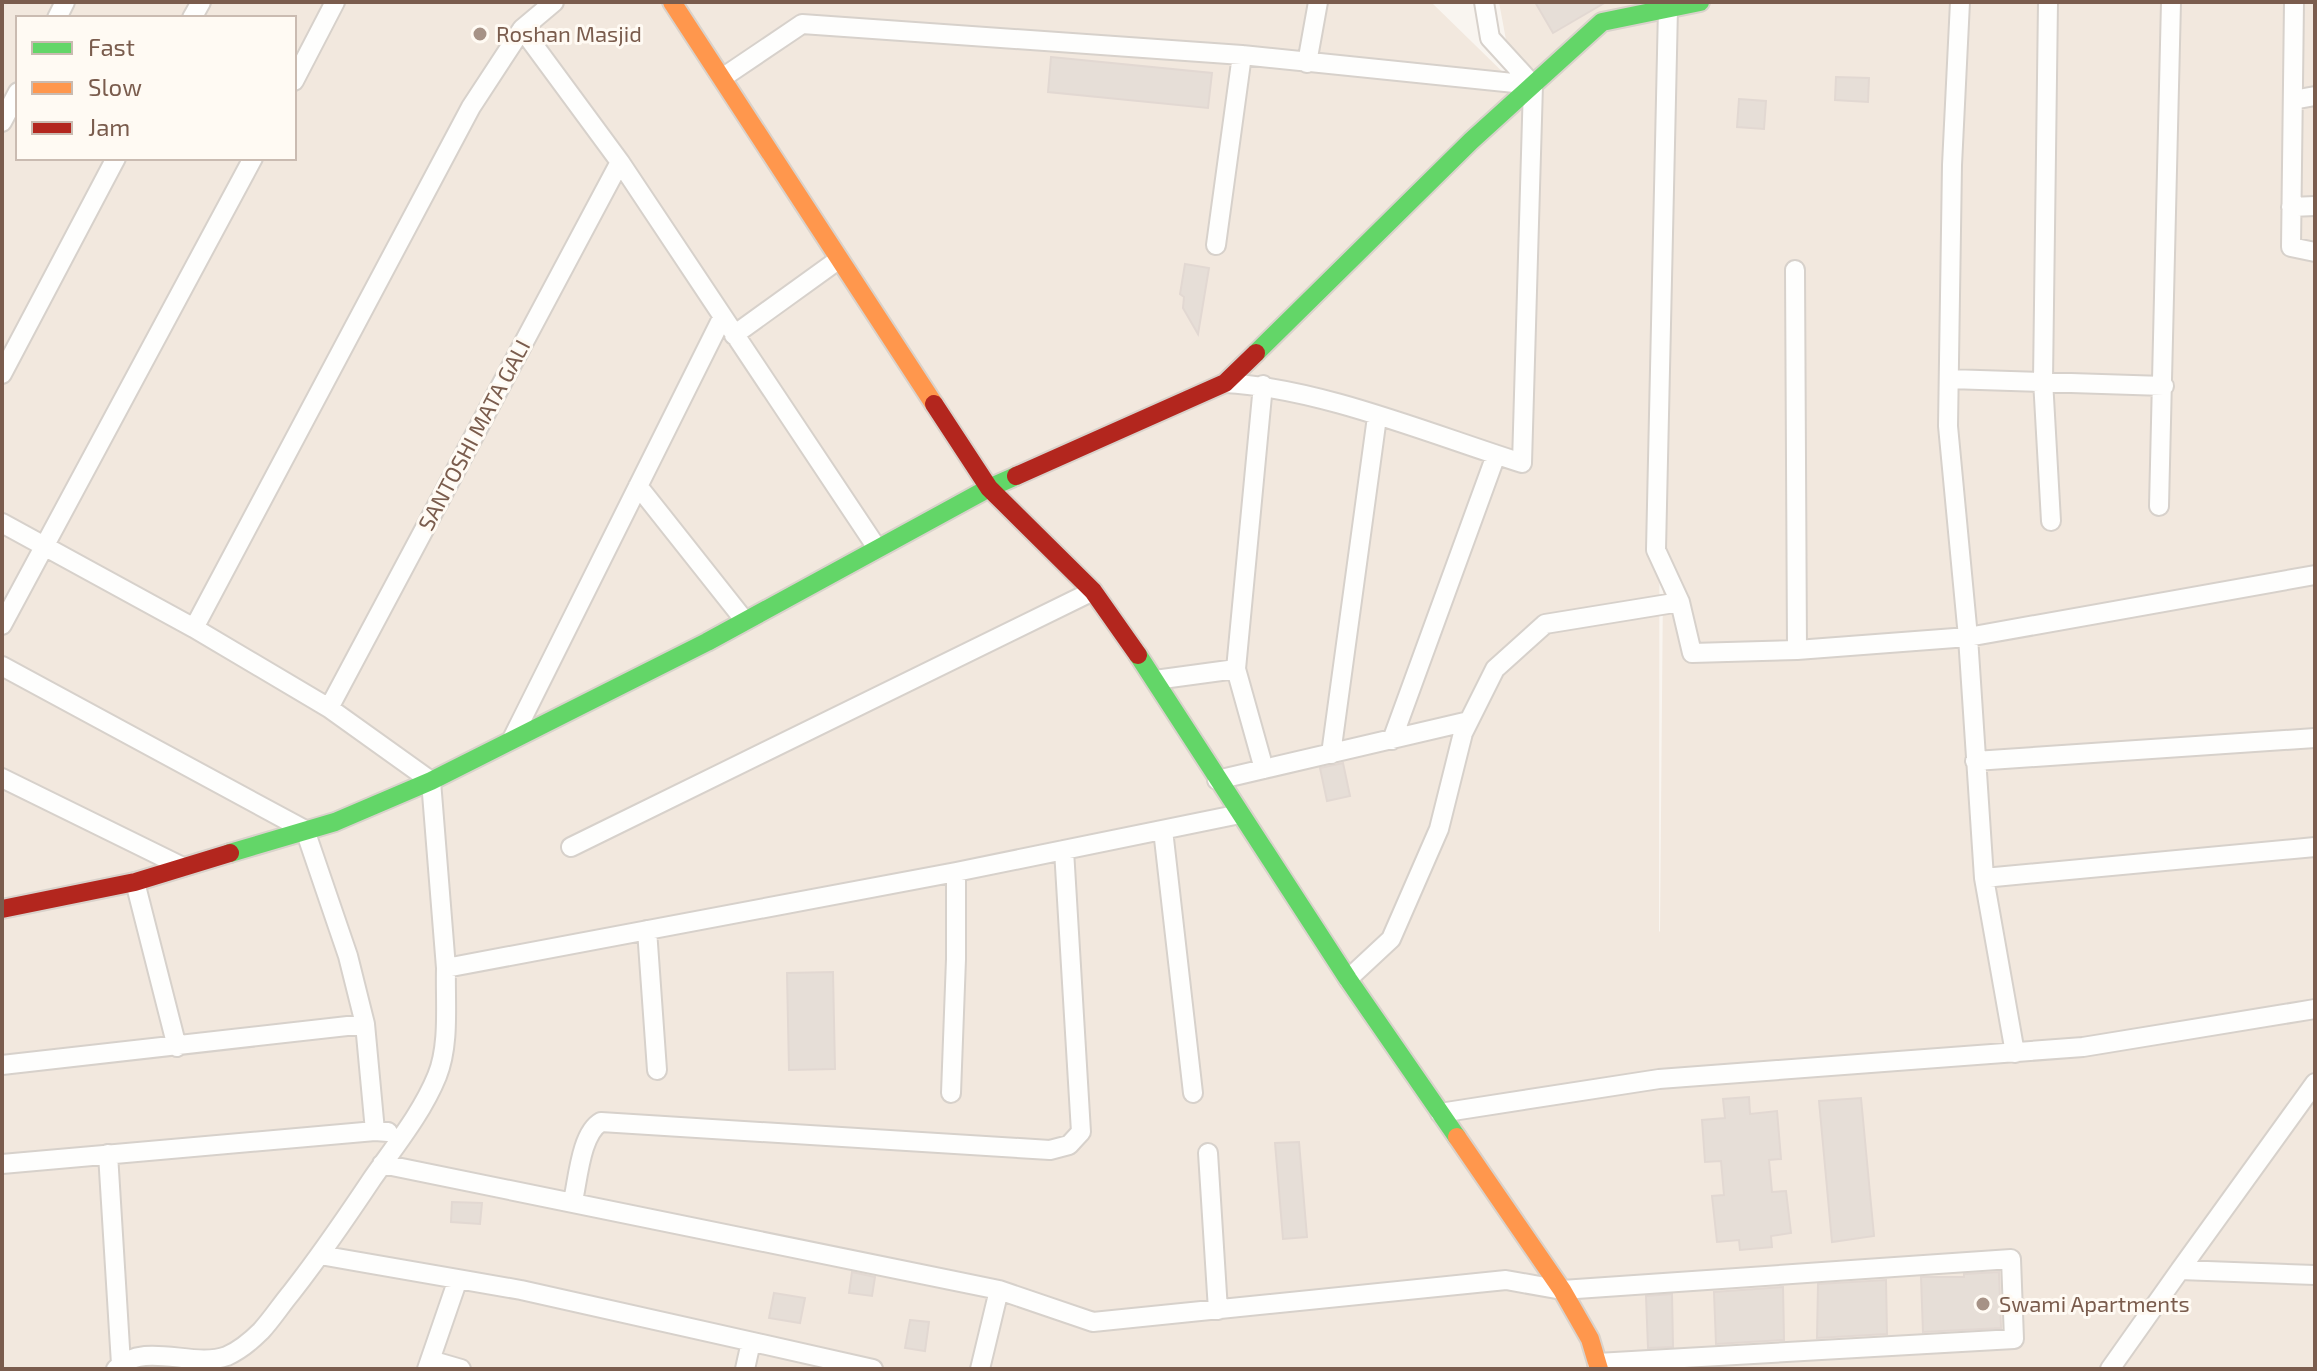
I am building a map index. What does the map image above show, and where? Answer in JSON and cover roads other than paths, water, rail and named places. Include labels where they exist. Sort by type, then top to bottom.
[{"type":"street","points":[[296,77],[335,2]]},
{"type":"street","points":[[194,628],[471,107],[522,29],[554,2]]},
{"type":"street","points":[[382,1164],[999,1290],[1093,1322],[1506,1280],[1562,1290],[2011,1259],[2014,1339],[1598,1366],[1590,1339],[1562,1290],[1348,979],[1155,680],[1093,591],[989,488],[672,2]]},
{"type":"street","points":[[1307,63],[1318,2]]},
{"type":"street","points":[[1225,383],[1263,385],[1522,463],[1533,85],[1490,38],[1484,2]]},
{"type":"street","points":[[2,909],[135,882],[335,822],[431,781],[745,621],[989,488],[1225,383],[1471,141],[1602,22],[1700,2]]},
{"type":"street","points":[[1960,2],[1952,165],[1948,426],[1968,637],[1984,878],[2015,1053]]},
{"type":"street","points":[[2048,2],[2043,380],[2051,521]]},
{"type":"street","points":[[2159,506],[2171,2]]},
{"type":"street","points":[[2294,2],[2291,247],[2315,252]]},
{"type":"street","points":[[1668,8],[1656,550],[1680,602],[1692,653],[1797,650],[1968,637],[2315,575]]},
{"type":"street","points":[[722,78],[802,24],[1242,55],[1533,85]]},
{"type":"street","points":[[522,29],[620,162],[877,548]]},
{"type":"street","points":[[1216,245],[1242,55]]},
{"type":"street","points":[[2,122],[16,96]]},
{"type":"street","points":[[2293,100],[2315,96]]},
{"type":"street","points":[[2,374],[115,160]]},
{"type":"street","points":[[2,625],[252,160]]},
{"type":"street","name":"SANTOSHI MATA GALI","points":[[329,708],[620,162]]},
{"type":"street","points":[[2291,207],[2315,206]]},
{"type":"street","points":[[734,335],[838,260]]},
{"type":"street","points":[[1795,270],[1797,650]]},
{"type":"street","points":[[512,739],[722,318]]},
{"type":"street","points":[[1949,379],[2164,386]]},
{"type":"street","points":[[1263,385],[1236,669],[1264,769]]},
{"type":"street","points":[[1331,754],[1377,417]]},
{"type":"street","points":[[1392,740],[1496,455]]},
{"type":"street","points":[[638,486],[745,621]]},
{"type":"street","points":[[2,523],[194,628],[329,708],[431,781],[446,968],[443,1048],[438,1074],[420,1109],[320,1255],[263,1329],[242,1348],[224,1357],[198,1360],[158,1355],[137,1358],[118,1366],[108,1154]]},
{"type":"street","points":[[571,847],[1093,591]]},
{"type":"street","points":[[1348,979],[1391,939],[1439,829],[1463,733],[1495,669],[1545,624],[1680,602]]},
{"type":"street","points":[[2,666],[305,830],[348,956],[365,1024],[375,1131]]},
{"type":"street","points":[[1155,680],[1236,669]]},
{"type":"street","points":[[1217,780],[1469,721]]},
{"type":"street","points":[[1975,761],[2315,738]]},
{"type":"street","points":[[2,778],[183,867]]},
{"type":"street","points":[[446,968],[956,872],[1240,814]]},
{"type":"street","points":[[1163,830],[1193,1093]]},
{"type":"street","points":[[1984,878],[2315,847]]},
{"type":"street","points":[[573,1201],[587,1137],[593,1127],[601,1122],[1050,1150],[1069,1145],[1081,1132],[1064,850]]},
{"type":"street","points":[[951,1093],[956,872]]},
{"type":"street","points":[[135,882],[177,1047]]},
{"type":"street","points":[[647,930],[657,1070]]},
{"type":"street","points":[[1440,1113],[1659,1079],[2083,1047],[2315,1009]]},
{"type":"street","points":[[2,1065],[365,1024]]},
{"type":"street","points":[[2110,1369],[2315,1083]]},
{"type":"street","points":[[2,1164],[375,1131],[403,1133]]},
{"type":"street","points":[[1208,1153],[1218,1310]]},
{"type":"street","points":[[320,1255],[521,1290],[873,1369]]},
{"type":"street","points":[[2180,1270],[2315,1275]]},
{"type":"street","points":[[458,1279],[429,1364],[461,1369]]},
{"type":"street","points":[[980,1369],[999,1290]]},
{"type":"street","points":[[745,1369],[751,1342]]},
{"type":"place","name":"Roshan Masjid","points":[[480,34]]},
{"type":"place","name":"Swami Apartments","points":[[1983,1304]]}]
